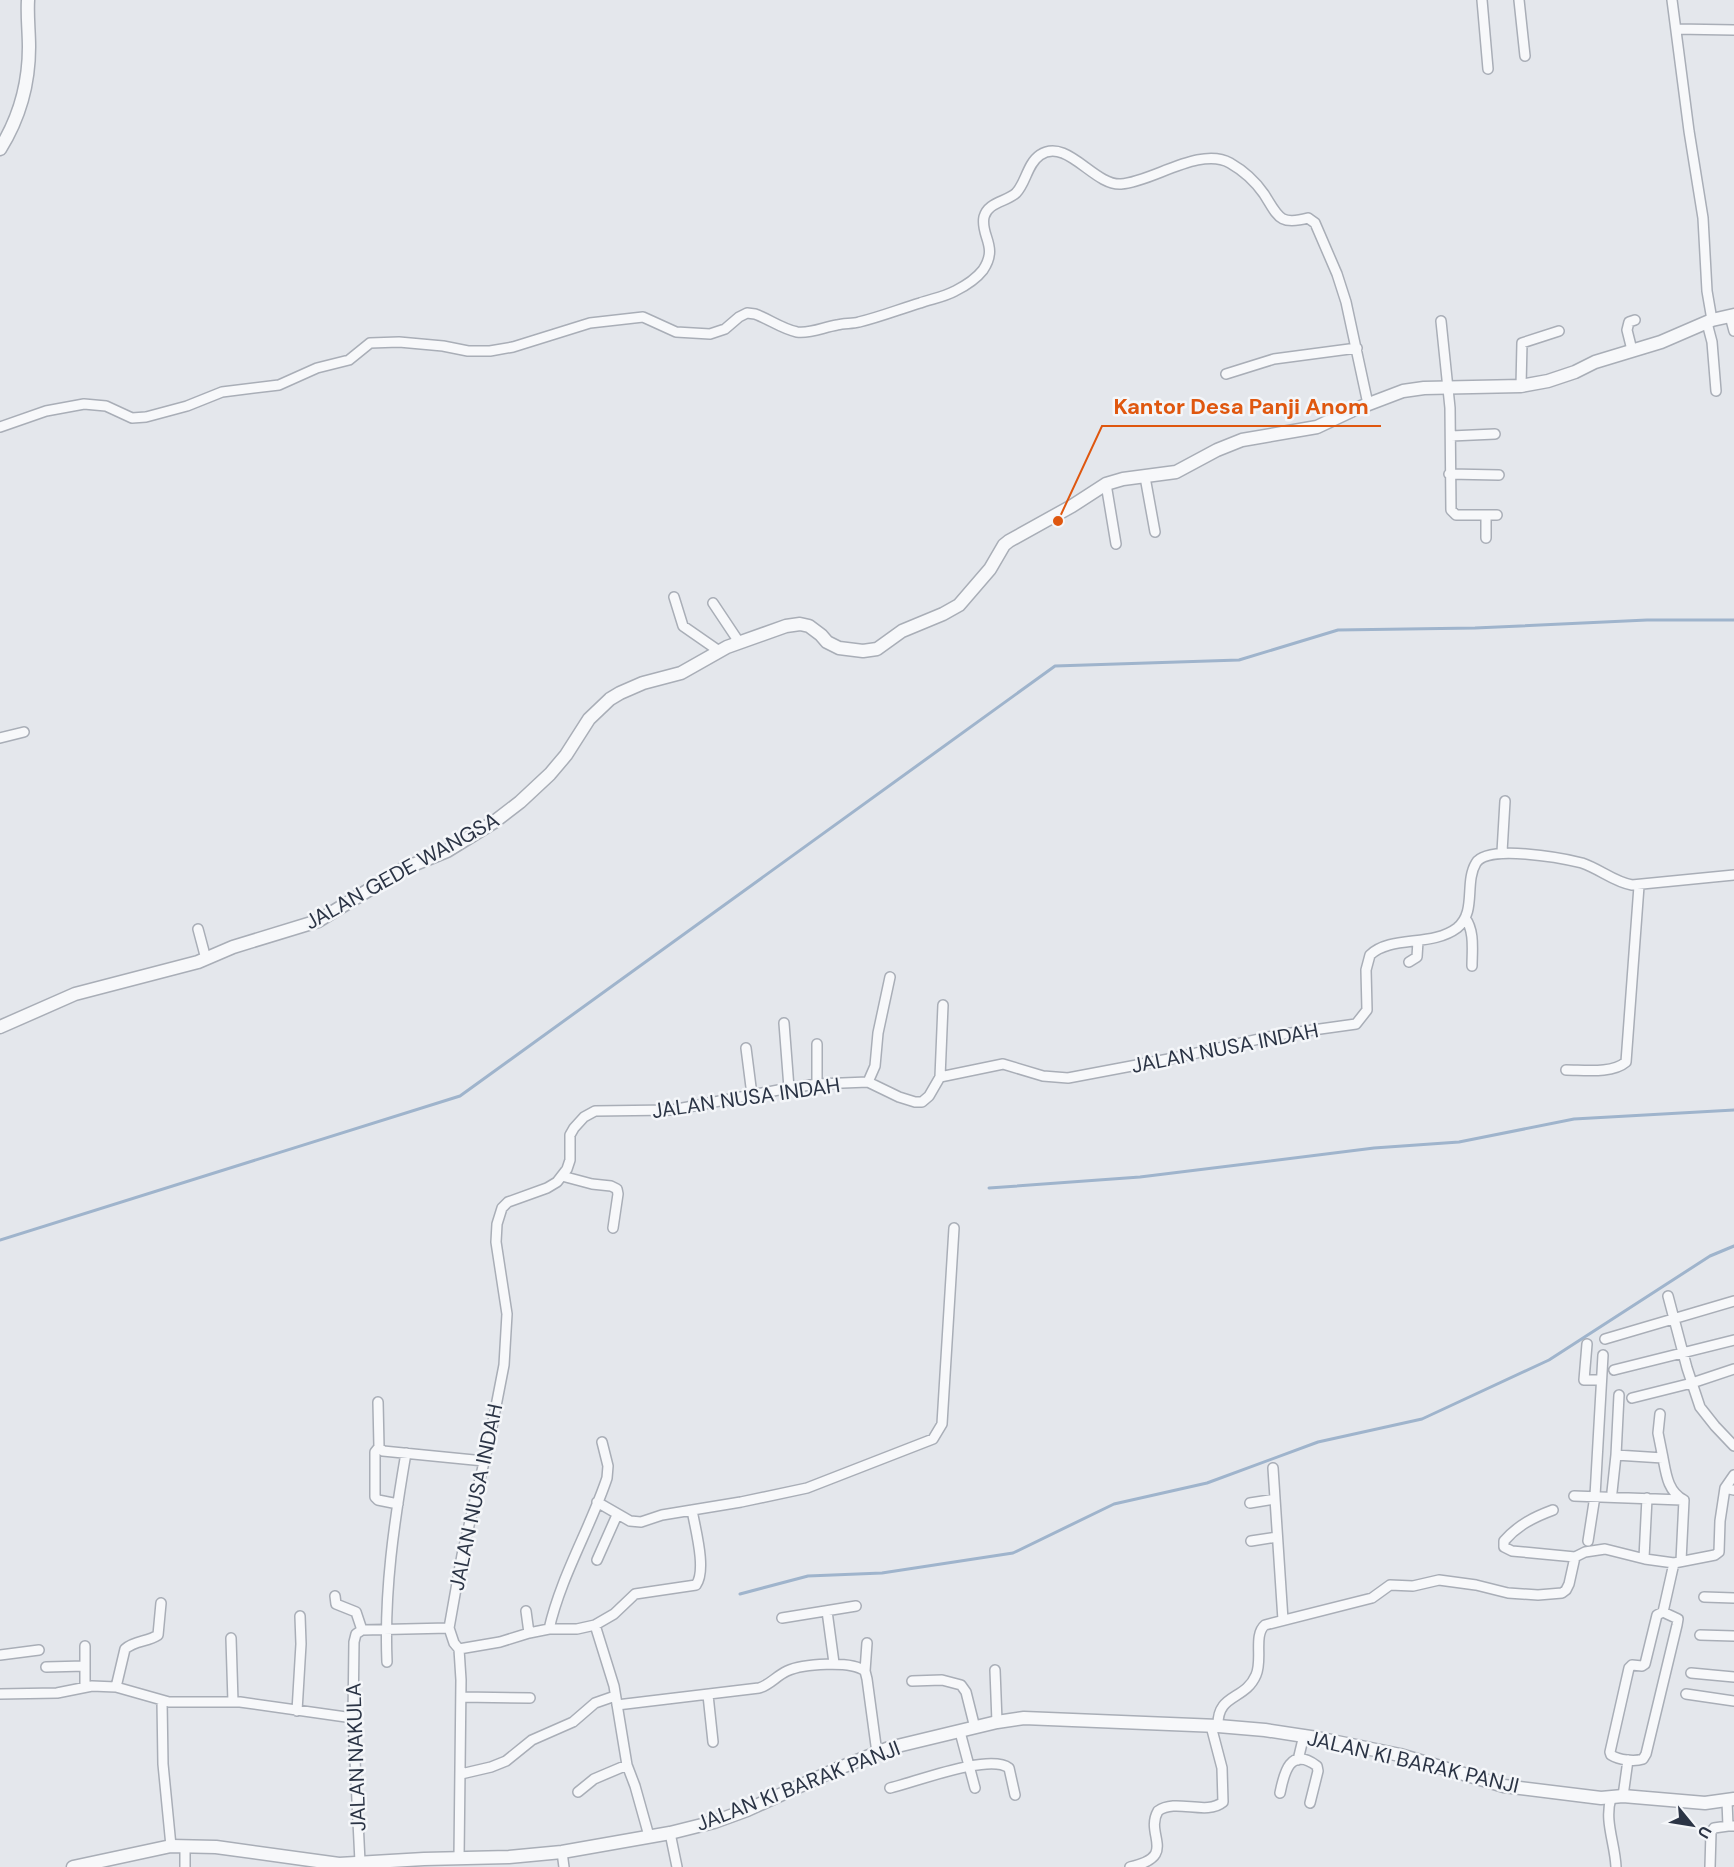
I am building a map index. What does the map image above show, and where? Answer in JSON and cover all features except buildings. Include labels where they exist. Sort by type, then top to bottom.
[{"type":"street","points":[[0,149],[21,108],[26,91],[29,50],[27,0]]},
{"type":"street","points":[[1482,0],[1488,69]]},
{"type":"street","points":[[1519,0],[1525,56]]},
{"type":"street","points":[[1672,0],[1702,219],[1716,391]]},
{"type":"street","points":[[1676,29],[1734,30]]},
{"type":"street","points":[[0,427],[46,411],[84,404],[106,406],[132,418],[146,417],[187,406],[222,392],[279,385],[317,368],[349,360],[370,343],[399,342],[468,351],[490,351],[513,347],[590,323],[643,317],[668,330],[695,335],[718,332],[747,314],[755,314],[798,332],[858,322],[954,292],[976,279],[986,265],[990,251],[984,223],[985,215],[992,206],[1017,193],[1031,165],[1039,155],[1050,151],[1068,155],[1105,181],[1120,184],[1199,161],[1209,159],[1228,162],[1251,178],[1280,219],[1293,222],[1308,218],[1315,223],[1337,274],[1357,348],[1368,404]]},
{"type":"street","points":[[1732,315],[1734,331]]},
{"type":"street","name":"JALAN GEDE WANGSA","points":[[0,1027],[75,994],[122,984],[206,959],[268,935],[304,927],[318,921],[403,869],[447,851],[480,832],[542,782],[566,755],[589,719],[610,699],[643,683],[681,673],[718,651],[786,626],[800,624],[815,629],[826,642],[834,646],[863,651],[877,649],[902,631],[959,605],[986,574],[1009,541],[1106,484],[1176,472],[1217,450],[1242,440],[1317,427],[1403,391],[1448,387],[1521,386],[1557,378],[1595,362],[1661,342],[1732,315]]},
{"type":"street","points":[[1632,350],[1627,325],[1635,320]]},
{"type":"street","points":[[1441,321],[1451,436],[1449,474],[1452,512],[1497,515]]},
{"type":"street","points":[[1521,386],[1522,342],[1560,331]]},
{"type":"street","points":[[1226,374],[1274,359],[1357,348]]},
{"type":"street","points":[[1451,436],[1495,434]]},
{"type":"street","points":[[1449,474],[1499,475]]},
{"type":"street","points":[[1145,477],[1155,532]]},
{"type":"street","points":[[1106,484],[1116,544]]},
{"type":"street","points":[[1486,515],[1486,538]]},
{"type":"street","points":[[674,597],[683,626],[718,651]]},
{"type":"street","points":[[713,603],[739,642]]},
{"type":"street","points":[[0,738],[24,732]]},
{"type":"street","points":[[1502,852],[1505,801]]},
{"type":"street","points":[[1472,966],[1470,927],[1465,918],[1472,872],[1476,862],[1487,854],[1502,852],[1582,863],[1622,883],[1639,886],[1734,875]]},
{"type":"street","points":[[1566,1070],[1614,1068],[1626,1062],[1639,886]]},
{"type":"street","name":"JALAN NUSA INDAH","points":[[450,1628],[457,1579],[504,1365],[507,1314],[496,1242],[498,1215],[508,1203],[557,1182],[570,1160],[570,1135],[584,1117],[595,1111],[672,1110],[817,1084],[867,1082],[899,1097],[922,1102],[929,1096],[940,1077],[1003,1064],[1043,1076],[1068,1078],[1277,1035],[1347,1027],[1360,1021],[1367,1010],[1366,970],[1370,955],[1383,946],[1418,941],[1449,932],[1457,928],[1465,918]]},
{"type":"street","points":[[198,929],[206,959]]},
{"type":"street","points":[[1409,962],[1416,959],[1418,941]]},
{"type":"street","points":[[867,1082],[875,1066],[878,1033],[890,977]]},
{"type":"street","points":[[940,1077],[943,1005]]},
{"type":"street","points":[[784,1023],[789,1088]]},
{"type":"street","points":[[817,1044],[817,1084]]},
{"type":"street","points":[[746,1048],[752,1095]]},
{"type":"street","points":[[562,1176],[617,1189],[613,1228]]},
{"type":"street","points":[[597,1502],[630,1521],[642,1522],[662,1515],[807,1488],[933,1439],[942,1424],[954,1228]]},
{"type":"street","points":[[1668,1296],[1700,1407],[1734,1446]]},
{"type":"street","points":[[1605,1339],[1734,1301]]},
{"type":"street","points":[[1614,1370],[1734,1340]]},
{"type":"street","points":[[1587,1344],[1584,1380],[1601,1380]]},
{"type":"street","points":[[1588,1541],[1595,1496],[1603,1355]]},
{"type":"street","points":[[1632,1398],[1692,1383],[1734,1369]]},
{"type":"street","points":[[1612,1492],[1619,1395]]},
{"type":"street","points":[[378,1402],[379,1447],[375,1452],[375,1497],[378,1500],[398,1504]]},
{"type":"street","points":[[1660,1414],[1659,1433],[1670,1486],[1675,1495],[1684,1500]]},
{"type":"street","points":[[549,1629],[572,1561],[608,1472],[602,1442]]},
{"type":"street","points":[[379,1447],[383,1451],[484,1461]]},
{"type":"street","points":[[387,1662],[386,1630],[390,1555],[406,1453]]},
{"type":"street","points":[[1616,1455],[1663,1458]]},
{"type":"street","points":[[1272,1468],[1283,1620]]},
{"type":"street","points":[[1553,1510],[1539,1514],[1523,1524],[1504,1541],[1504,1547],[1512,1551],[1575,1557],[1585,1552],[1605,1549],[1644,1558],[1678,1562],[1715,1555],[1719,1552],[1720,1521],[1734,1475]]},
{"type":"street","points":[[1574,1496],[1684,1500]]},
{"type":"street","points":[[1644,1558],[1647,1498]]},
{"type":"street","points":[[1250,1503],[1275,1499]]},
{"type":"street","points":[[1663,1612],[1676,1616],[1678,1619],[1645,1758],[1637,1761],[1615,1758],[1610,1752],[1629,1668],[1632,1665],[1645,1664],[1658,1615],[1663,1612],[1678,1562],[1684,1500]]},
{"type":"street","points":[[459,1649],[500,1642],[549,1629],[577,1629],[595,1625],[614,1614],[634,1594],[696,1585],[699,1582],[699,1547],[692,1510]]},
{"type":"street","points":[[597,1560],[617,1515]]},
{"type":"street","points":[[1251,1540],[1277,1537]]},
{"type":"street","points":[[1130,1867],[1146,1863],[1155,1854],[1158,1841],[1155,1819],[1158,1811],[1166,1807],[1209,1807],[1220,1805],[1223,1802],[1222,1768],[1215,1726],[1221,1707],[1251,1684],[1256,1677],[1260,1657],[1259,1634],[1262,1628],[1270,1623],[1372,1598],[1390,1585],[1413,1586],[1439,1580],[1476,1585],[1508,1593],[1538,1595],[1562,1593],[1569,1584],[1575,1557]]},
{"type":"street","points":[[335,1596],[336,1604],[356,1612],[362,1630],[450,1628],[454,1643],[459,1649],[461,1697],[459,1858]]},
{"type":"street","points":[[1704,1597],[1734,1598]]},
{"type":"street","points":[[116,1688],[125,1649],[134,1643],[159,1635],[161,1603]]},
{"type":"street","points":[[782,1618],[856,1606]]},
{"type":"street","points":[[526,1611],[529,1633]]},
{"type":"street","points":[[827,1611],[834,1663]]},
{"type":"street","points":[[297,1711],[301,1644],[300,1616]]},
{"type":"street","points":[[595,1625],[616,1701],[627,1766],[649,1836]]},
{"type":"street","name":"JALAN NAKULA","points":[[360,1863],[353,1718],[354,1651],[356,1634],[362,1630]]},
{"type":"street","points":[[1700,1635],[1734,1636]]},
{"type":"street","points":[[231,1638],[233,1702]]},
{"type":"street","points":[[867,1643],[865,1671],[877,1753]]},
{"type":"street","points":[[85,1646],[85,1687]]},
{"type":"street","points":[[0,1655],[39,1650]]},
{"type":"street","points":[[461,1774],[506,1761],[532,1740],[573,1722],[595,1703],[708,1695],[759,1688],[767,1686],[788,1671],[834,1663],[857,1666],[865,1671]]},
{"type":"street","points":[[46,1667],[85,1666]]},
{"type":"street","points":[[995,1670],[997,1722]]},
{"type":"street","points":[[1691,1673],[1734,1677]]},
{"type":"street","points":[[912,1681],[942,1680],[961,1685],[966,1692],[975,1728]]},
{"type":"street","points":[[0,1694],[57,1693],[85,1687],[116,1688],[162,1701],[233,1702],[353,1718]]},
{"type":"street","points":[[708,1695],[712,1742]]},
{"type":"street","points":[[1686,1695],[1734,1701]]},
{"type":"street","points":[[461,1697],[530,1698]]},
{"type":"street","points":[[162,1701],[163,1764],[171,1846]]},
{"type":"street","name":"JALAN KI BARAK PANJI","points":[[74,1867],[110,1863],[171,1846],[216,1847],[339,1864],[509,1857],[562,1852],[670,1833],[714,1822],[747,1810],[877,1753],[908,1743],[1024,1718],[1215,1726],[1304,1735],[1400,1755],[1504,1786],[1588,1797],[1705,1803],[1730,1800]]},
{"type":"street","points":[[960,1732],[975,1788]]},
{"type":"street","points":[[1298,1760],[1304,1735]]},
{"type":"street","points":[[1280,1793],[1288,1764],[1298,1760],[1313,1763],[1317,1766],[1318,1771],[1310,1803]]},
{"type":"street","points":[[1616,1867],[1608,1818],[1628,1760]]},
{"type":"street","points":[[890,1788],[970,1765],[994,1762],[1010,1768],[1015,1796]]},
{"type":"street","points":[[578,1792],[594,1779],[627,1766]]},
{"type":"street","points":[[1710,1867],[1711,1832],[1714,1828],[1731,1826],[1730,1800]]},
{"type":"street","points":[[670,1833],[677,1867]]},
{"type":"street","points":[[185,1846],[185,1867]]},
{"type":"street","points":[[562,1852],[564,1867]]},
{"type":"waterway","points":[[0,1240],[460,1096],[1055,666],[1239,660],[1338,630],[1475,628],[1647,620],[1734,620]]},
{"type":"waterway","points":[[989,1188],[1140,1177],[1374,1148],[1459,1142],[1574,1119],[1734,1110]]},
{"type":"waterway","points":[[740,1594],[808,1576],[882,1573],[1013,1553],[1114,1504],[1207,1483],[1318,1442],[1422,1419],[1549,1360],[1710,1256],[1734,1246]]},
{"type":"place","name":"Kantor Desa Panji Anom","points":[[1058,521]]}]
